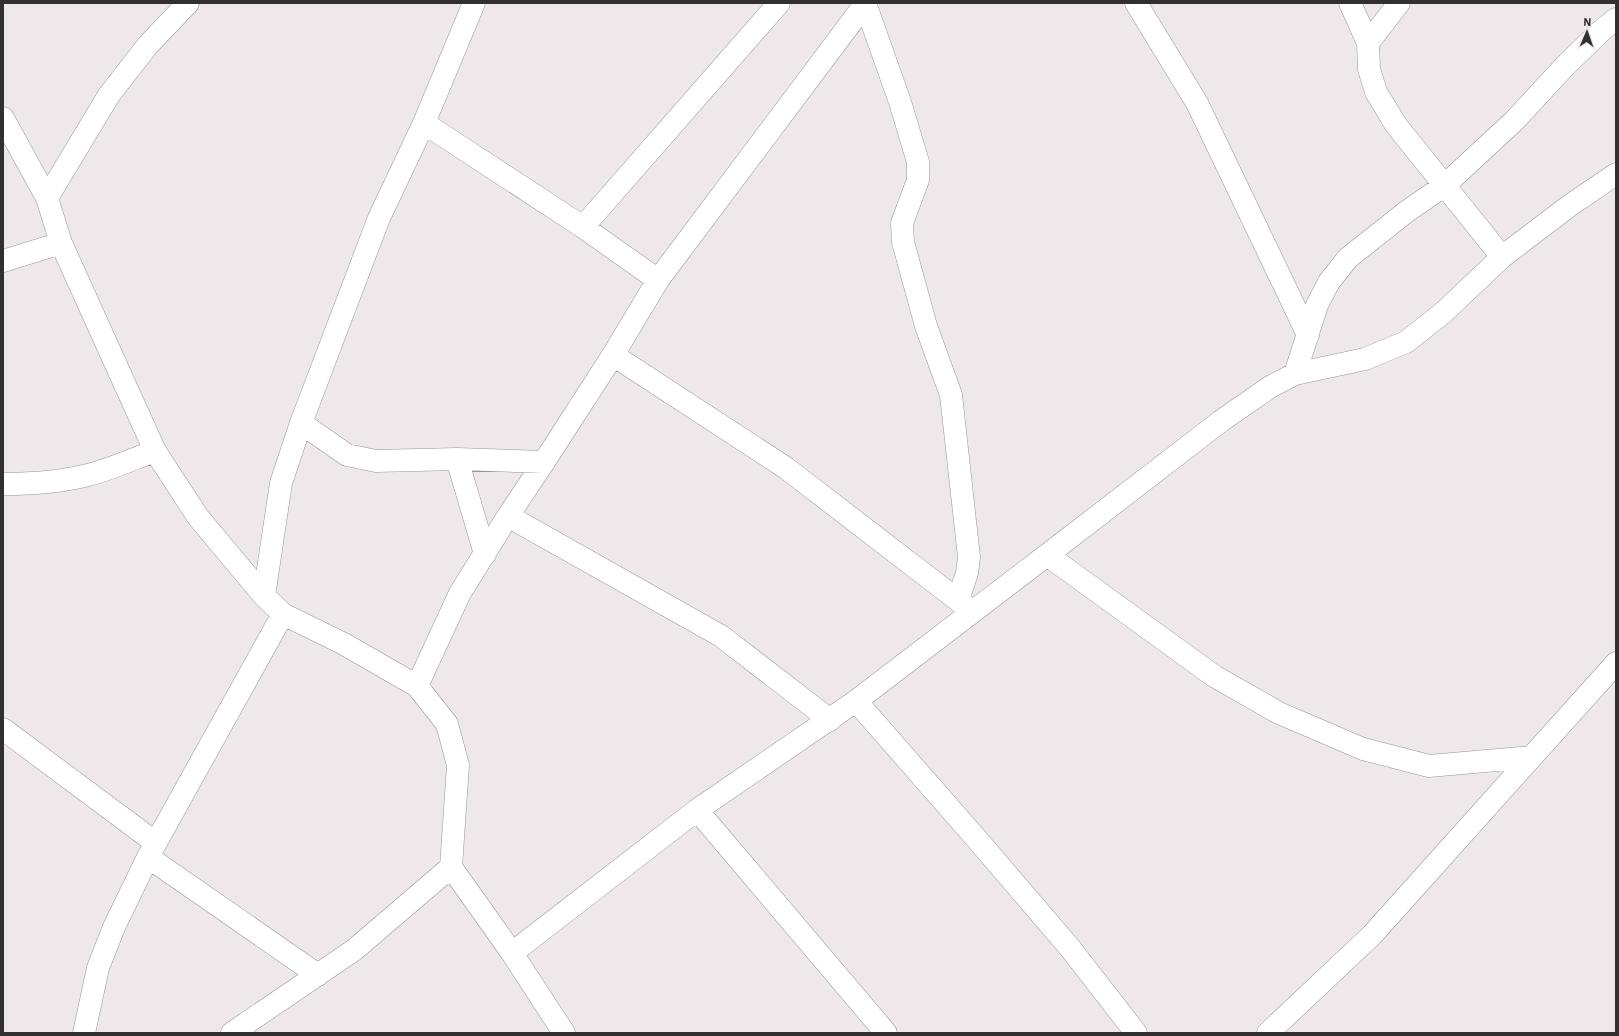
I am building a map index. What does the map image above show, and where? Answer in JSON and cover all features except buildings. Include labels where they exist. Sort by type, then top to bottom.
[{"type":"street","points":[[47,198],[110,95],[148,45],[188,3]]},
{"type":"street","points":[[264,596],[280,483],[300,423],[379,218],[424,123],[474,3]]},
{"type":"street","points":[[583,227],[779,3]]},
{"type":"street","points":[[417,686],[460,593],[613,354],[658,280],[865,3]]},
{"type":"street","points":[[865,3],[902,108],[918,162],[918,180],[902,223],[903,242],[926,326],[951,395],[969,557],[966,606]]},
{"type":"street","points":[[1136,3],[1197,103],[1308,335]]},
{"type":"street","points":[[1350,3],[1368,43],[1369,69],[1376,92],[1396,125],[1502,257]]},
{"type":"street","points":[[1368,43],[1399,3]]},
{"type":"street","points":[[1295,374],[1317,304],[1329,282],[1348,258],[1406,212],[1445,185],[1514,121],[1565,66],[1602,30],[1616,19]]},
{"type":"street","points":[[3,118],[47,198],[61,243],[155,451],[198,517],[264,596],[283,614],[344,644],[417,686],[447,724],[458,765],[451,867],[512,953],[564,1033]]},
{"type":"street","points":[[424,123],[583,227],[658,280]]},
{"type":"street","points":[[512,953],[697,810],[856,701],[966,606],[1048,555],[1221,420],[1270,387],[1295,374],[1365,359],[1406,342],[1444,312],[1502,257],[1569,206],[1616,174]]},
{"type":"street","points":[[3,261],[61,243]]},
{"type":"street","points":[[613,354],[786,468],[966,606]]},
{"type":"street","points":[[300,423],[347,454],[368,460],[400,462],[457,459],[544,462]]},
{"type":"street","points":[[3,484],[48,481],[89,475],[155,451]]},
{"type":"street","points":[[457,459],[484,554]]},
{"type":"street","points":[[508,516],[721,636],[830,720]]},
{"type":"street","points":[[1048,555],[1214,676],[1278,713],[1363,749],[1429,766],[1531,757]]},
{"type":"street","points":[[84,1033],[98,968],[114,927],[152,850],[283,614]]},
{"type":"street","points":[[1268,1033],[1372,935],[1615,664]]},
{"type":"street","points":[[856,701],[1065,943],[1136,1033]]},
{"type":"street","points":[[3,729],[152,850],[318,975]]},
{"type":"street","points":[[697,810],[886,1033]]},
{"type":"street","points":[[234,1033],[354,950],[451,867]]}]
